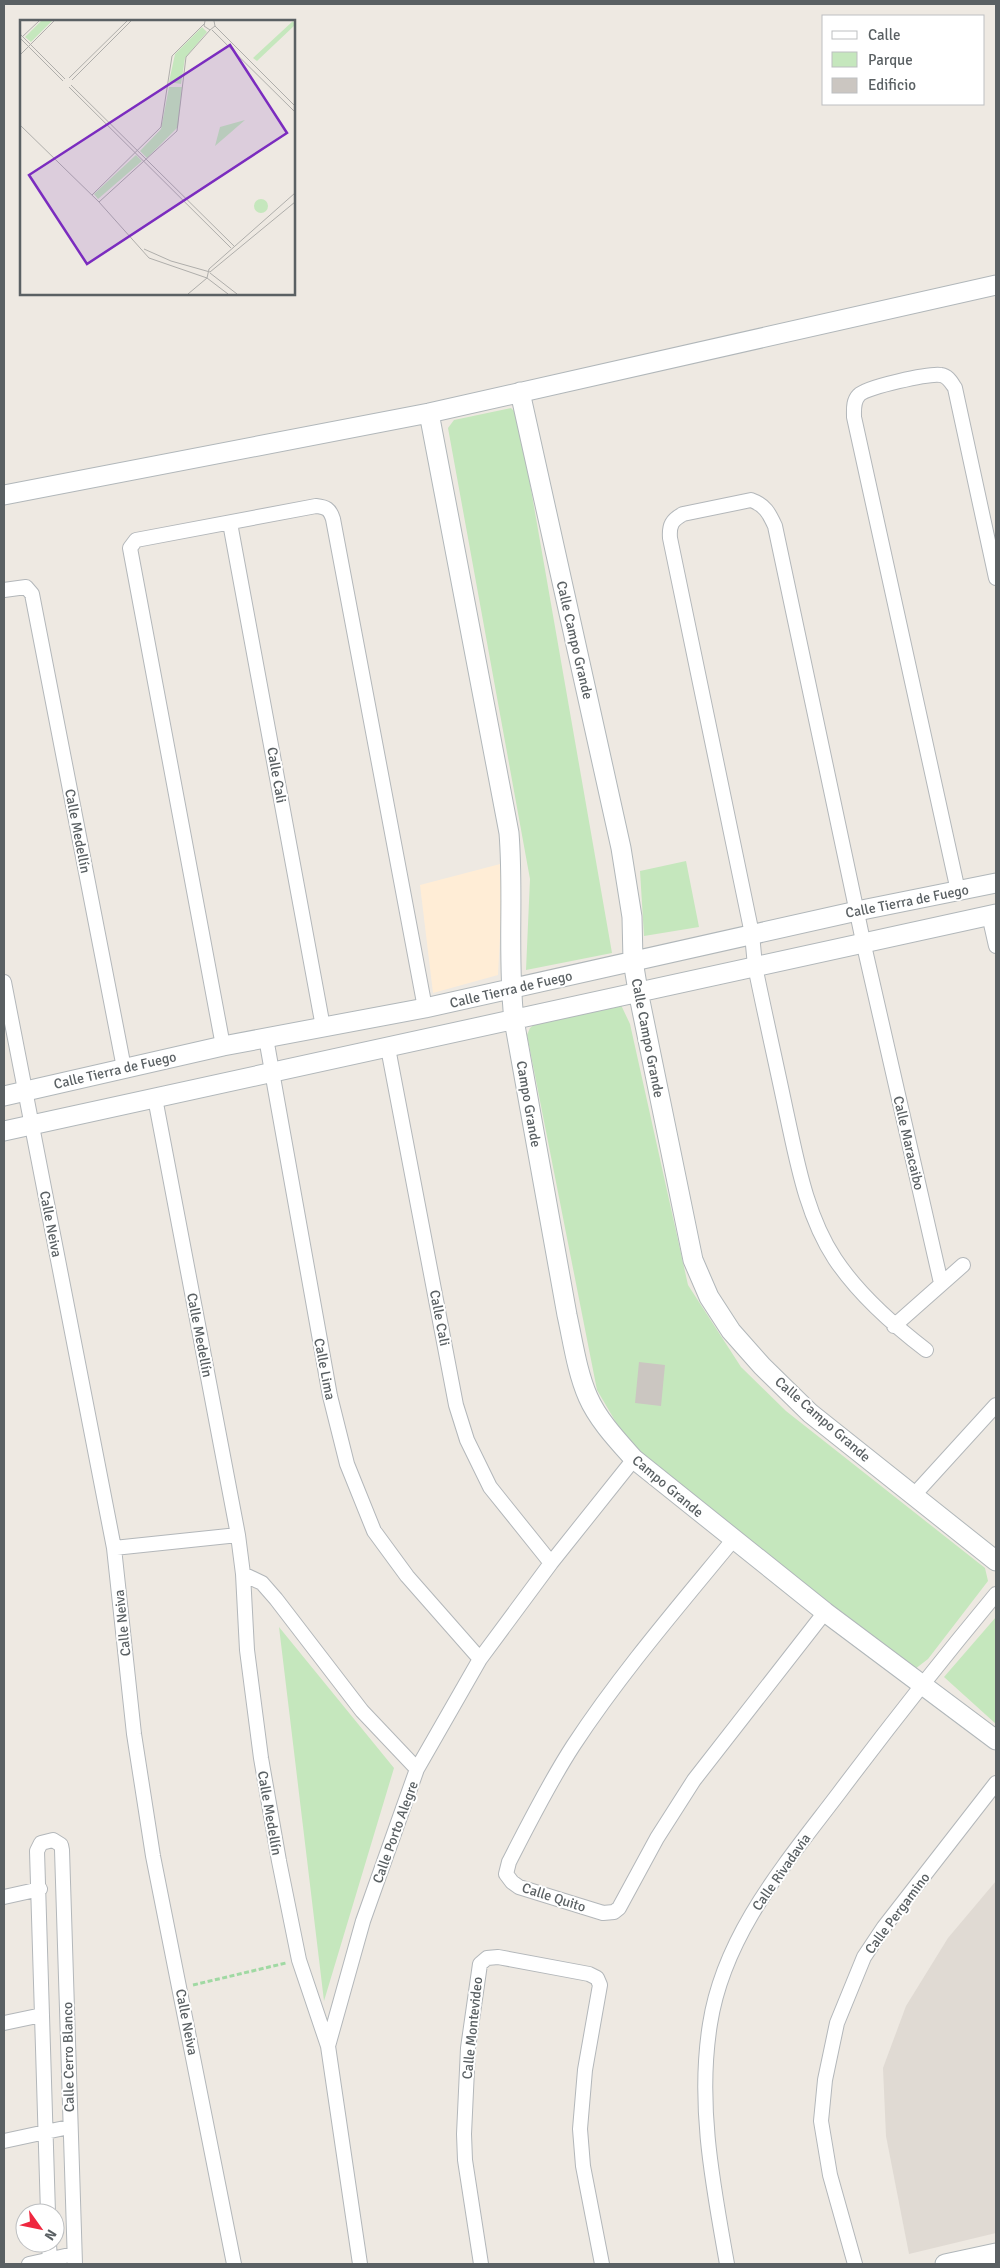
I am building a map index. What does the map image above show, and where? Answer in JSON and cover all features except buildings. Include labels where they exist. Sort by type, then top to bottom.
[{"type":"street","points":[[4,495],[429,414],[996,285]]},
{"type":"street","points":[[958,891],[854,417],[854,403],[859,394],[870,389],[932,375],[943,375],[950,379],[955,388],[996,578]]},
{"type":"street","name":"Calle Campo Grande","points":[[520,392],[621,848],[632,917],[633,960],[638,991],[684,1225],[693,1260],[709,1297],[731,1330],[762,1366],[810,1412],[996,1561]]},
{"type":"street","points":[[429,414],[509,833],[511,872],[510,989],[514,1020]]},
{"type":"street","name":"Calle Maracaibo","points":[[755,966],[752,934],[670,538],[670,526],[675,518],[683,514],[750,500],[760,503],[768,511],[775,526],[863,941],[941,1283]]},
{"type":"street","points":[[224,1046],[130,548],[136,540],[316,506],[325,507],[331,512],[425,1008]]},
{"type":"street","name":"Calle Cali","points":[[230,523],[323,1027]]},
{"type":"street","name":"Calle Medellín","points":[[4,590],[26,587],[32,594],[124,1068]]},
{"type":"street","name":"Calle Tierra de Fuego","points":[[26,1091],[224,1046],[425,1008],[633,960],[996,883]]},
{"type":"street","points":[[4,1131],[993,914],[996,946]]},
{"type":"street","points":[[755,966],[802,1184],[815,1220],[834,1258],[864,1295],[894,1326],[926,1350]]},
{"type":"street","name":"Calle Neiva","points":[[4,982],[114,1548],[134,1734],[153,1856],[181,1988],[234,2264]]},
{"type":"street","name":"Campo Grande","points":[[514,1020],[577,1361],[588,1398],[610,1431],[634,1460],[733,1540],[825,1612],[996,1740]]},
{"type":"street","name":"Calle Lima","points":[[266,1038],[330,1396],[347,1464],[374,1531],[407,1576],[480,1659]]},
{"type":"street","name":"Calle Cali","points":[[388,1048],[456,1405],[467,1440],[490,1487],[551,1563]]},
{"type":"street","points":[[4,1096],[26,1091]]},
{"type":"street","name":"Calle Medellín","points":[[155,1098],[238,1535],[243,1574],[247,1650],[261,1758],[279,1861],[299,1960],[328,2046]]},
{"type":"street","points":[[894,1326],[963,1264]]},
{"type":"street","points":[[914,1495],[996,1405]]},
{"type":"street","name":"Calle Porto Alegre","points":[[360,2264],[328,2046],[363,1921],[417,1769],[480,1659],[551,1563],[634,1460]]},
{"type":"street","points":[[114,1548],[238,1535]]},
{"type":"street","name":"Calle Quito","points":[[733,1540],[643,1650],[607,1697],[573,1747],[542,1798],[509,1862],[506,1874],[512,1882],[519,1886],[603,1913],[614,1912],[624,1899],[657,1838],[694,1780],[825,1612]]},
{"type":"street","points":[[243,1574],[262,1583],[362,1711],[417,1769]]},
{"type":"street","name":"Calle Rivadavia","points":[[727,2264],[707,2135],[704,2086],[710,2024],[733,1947],[762,1895],[921,1684],[996,1594]]},
{"type":"street","name":"Calle Pergamino","points":[[855,2264],[830,2175],[821,2121],[825,2080],[837,2023],[864,1957],[884,1927],[996,1783]]},
{"type":"street","name":"Calle Cerro Blanco","points":[[48,2203],[40,1889],[37,1851],[41,1843],[53,1840],[61,1845],[62,1850],[75,2259]]},
{"type":"street","points":[[4,1897],[40,1889]]},
{"type":"street","name":"Calle Montevideo","points":[[481,2264],[465,2160],[464,2134],[468,2048],[480,1964],[487,1958],[498,1957],[590,1974],[597,1978],[600,1985],[584,2070],[580,2129],[583,2166],[602,2264]]},
{"type":"street","points":[[4,2023],[42,2015]]},
{"type":"street","points":[[4,2141],[70,2127]]},
{"type":"street","points":[[945,2264],[996,2253]]},
{"type":"street","points":[[29,2264],[75,2259]]},
{"type":"path","points":[[181,1988],[299,1960]]},
{"type":"shaded area","points":[[504,863],[498,975],[433,993],[420,885]]},
{"type":"shaded area","points":[[996,1881],[996,2233],[909,2254],[886,2136],[883,2068],[906,2006],[948,1938]]},
{"type":"green space","points":[[511,408],[518,415],[612,953],[526,970],[530,879],[448,428],[454,420]]},
{"type":"green space","points":[[686,861],[699,927],[644,936],[640,871]]},
{"type":"green space","points":[[621,1005],[630,1024],[688,1285],[741,1367],[786,1411],[985,1568],[988,1581],[928,1659],[915,1669],[908,1666],[643,1455],[621,1431],[597,1390],[527,1035],[530,1028],[537,1022]]},
{"type":"green space","points":[[996,1617],[996,1724],[944,1677]]},
{"type":"green space","points":[[279,1627],[394,1768],[324,2001]]}]
